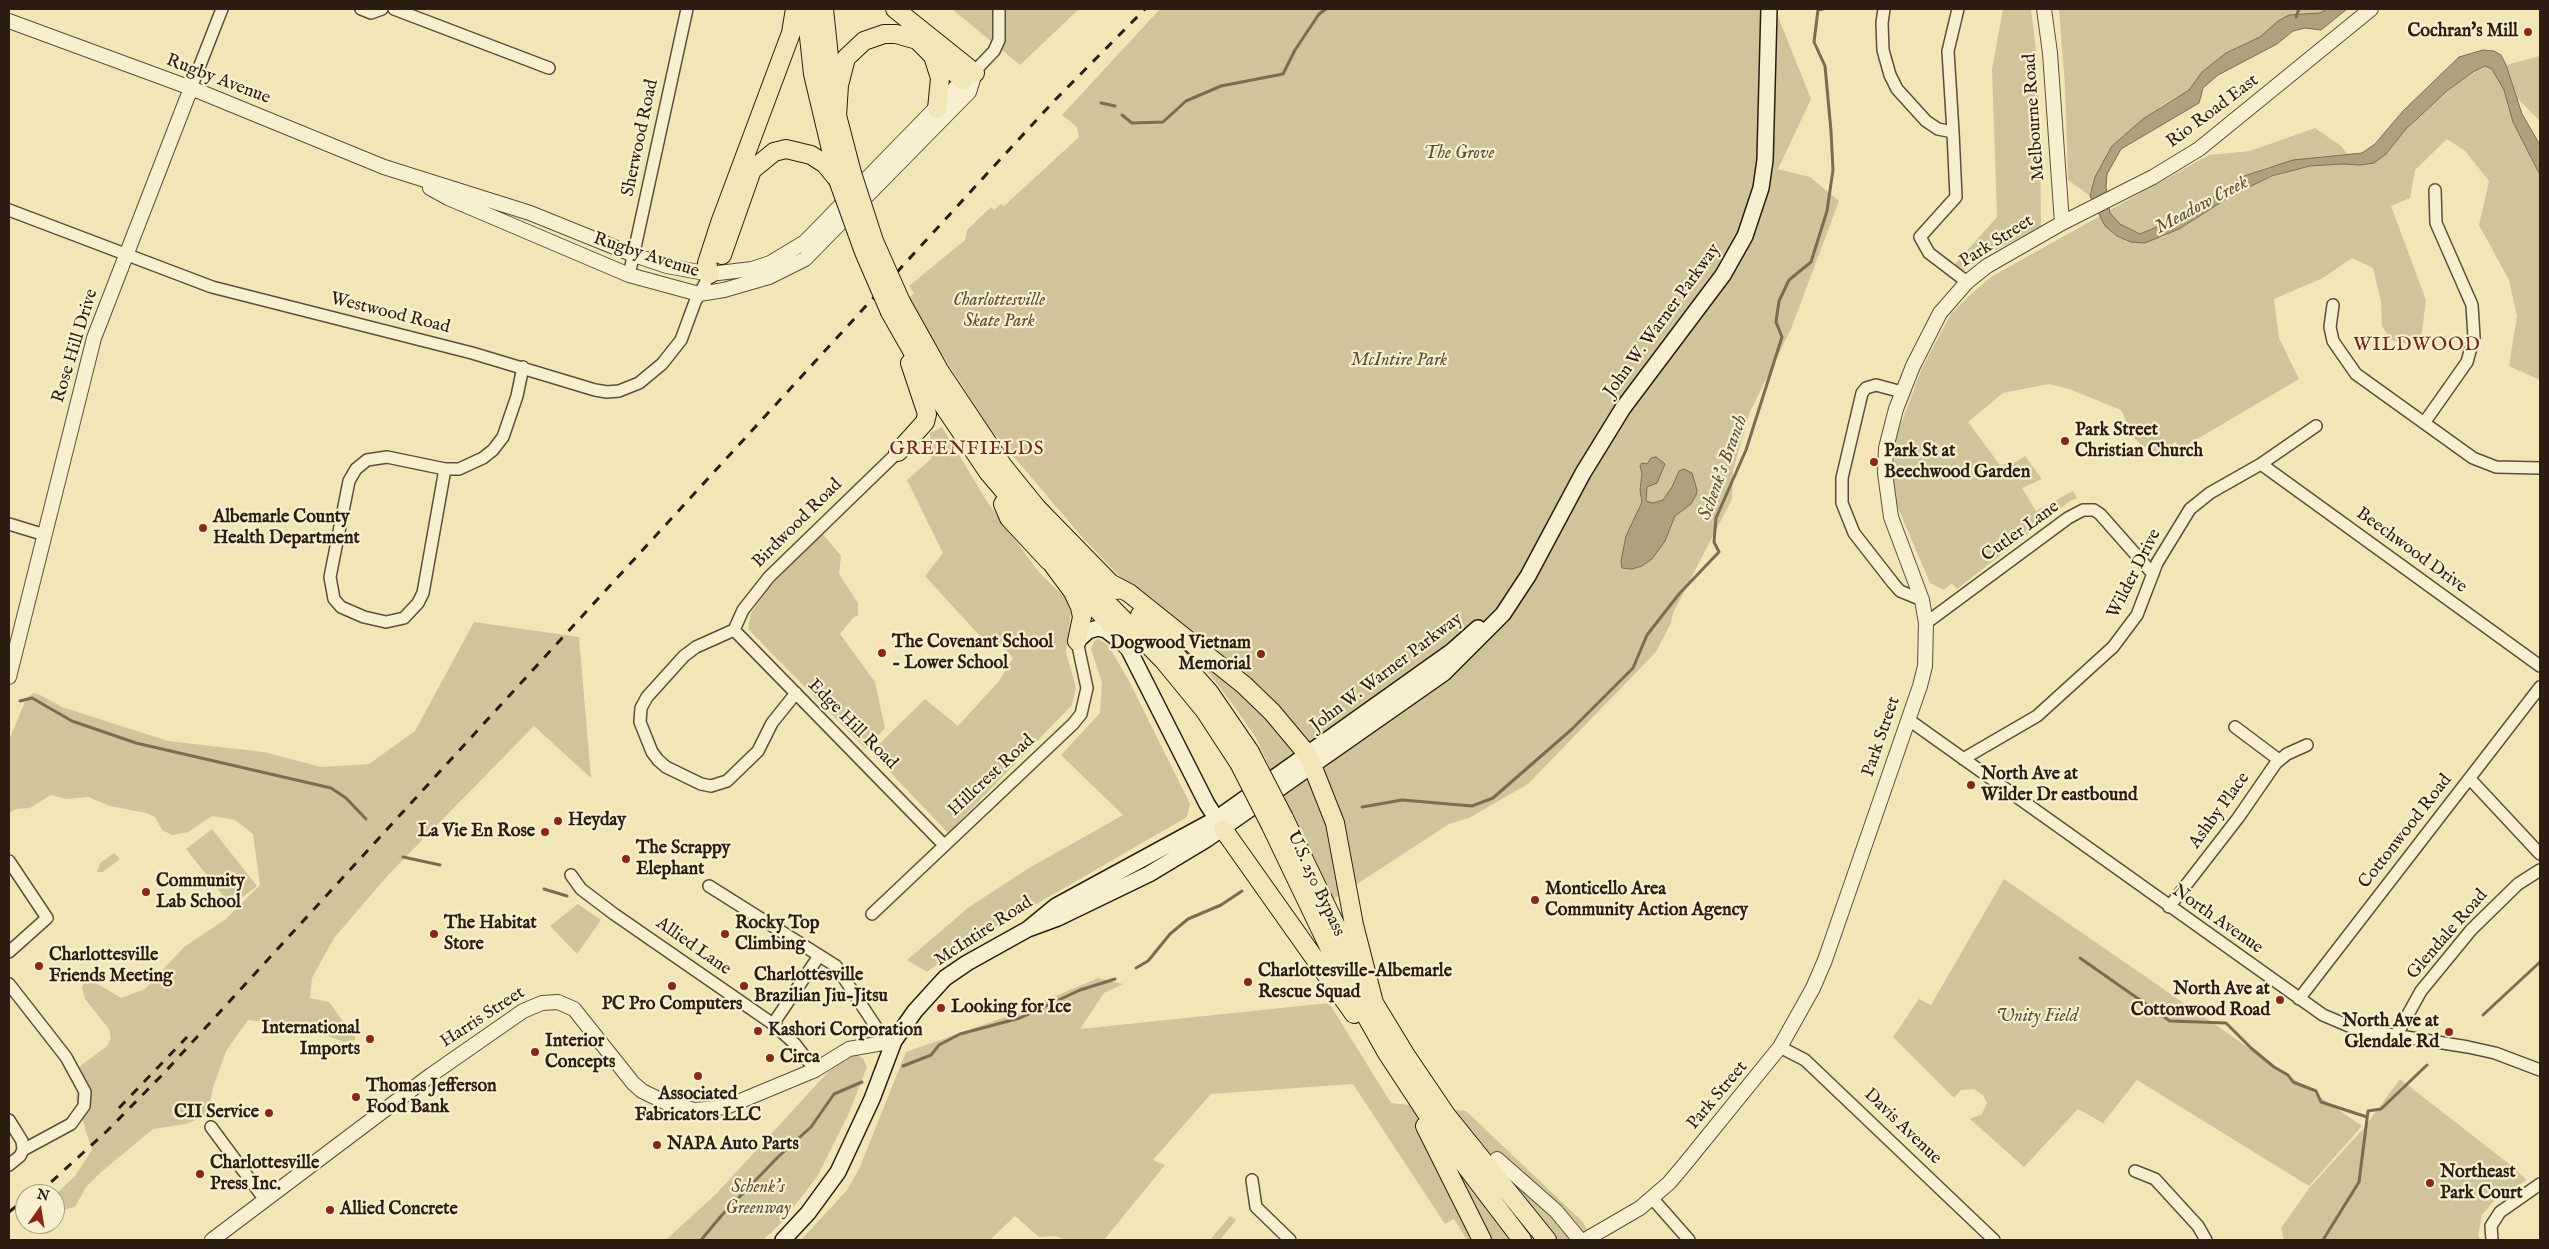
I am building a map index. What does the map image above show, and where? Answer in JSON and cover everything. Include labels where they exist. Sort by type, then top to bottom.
[{"type":"highway","points":[[710,274],[707,263],[720,223],[791,33],[795,9]]},
{"type":"highway","points":[[806,9],[813,74],[845,177],[860,241],[896,307],[1003,466],[1244,758]]},
{"type":"highway","points":[[824,9],[827,56],[845,177],[874,241],[896,307],[902,334],[927,414],[925,422],[898,452]]},
{"type":"highway","points":[[895,9],[969,77]]},
{"type":"highway","points":[[836,116],[842,68],[854,48],[869,38],[884,34],[908,36],[969,77]]},
{"type":"highway","points":[[926,48],[937,67],[940,78],[936,109]]},
{"type":"highway","points":[[710,274],[720,263],[752,170],[774,152],[786,149],[811,154],[845,177]]},
{"type":"highway","points":[[902,334],[943,405],[988,472],[1049,544],[1106,590],[1209,692],[1278,822],[1347,983],[1402,1078],[1433,1124],[1522,1240]]},
{"type":"highway","points":[[988,472],[1009,518],[1108,621],[1127,646]]},
{"type":"highway","points":[[1054,566],[1073,592],[1080,607],[1082,617],[1077,641]]},
{"type":"highway","points":[[1106,590],[1129,593],[1244,685],[1272,712],[1311,760],[1335,822],[1354,924],[1374,1003],[1405,1054],[1447,1116],[1547,1240]]},
{"type":"highway","name":"U.S. 250 Bypass","points":[[1278,822],[1374,1003]]},
{"type":"highway","points":[[1220,824],[1345,1003],[1387,1053]]},
{"type":"highway","points":[[1402,1078],[1482,1240]]},
{"type":"highway","points":[[1447,1116],[1497,1159]]},
{"type":"main road","name":"John W. Warner Parkway","points":[[1220,824],[1311,760],[1444,674],[1503,614],[1528,576],[1583,473],[1623,408],[1723,276],[1745,236],[1761,188],[1765,160],[1769,9]]},
{"type":"main road","points":[[1077,641],[1088,631],[1098,628],[1106,630],[1127,646],[1220,824]]},
{"type":"main road","name":"McIntire Road","points":[[783,1240],[808,1213],[838,1172],[872,1099],[894,1041],[915,1010],[945,978],[967,963],[1028,930],[1058,918],[1149,874],[1220,824]]},
{"type":"street","name":"Rose Hill Drive","points":[[9,677],[94,338],[222,9]]},
{"type":"street","points":[[361,9],[372,13],[382,9]]},
{"type":"street","points":[[394,9],[549,68]]},
{"type":"street","name":"Sherwood Road","points":[[629,275],[687,9]]},
{"type":"street","points":[[969,77],[994,51],[999,40],[999,9]]},
{"type":"street","points":[[1884,9],[1882,24],[1883,50],[1890,75],[1897,89],[1926,121],[1938,129],[1952,132]]},
{"type":"street","points":[[1958,9],[1948,51],[1956,197],[1926,227],[1920,237],[1921,242],[1929,253],[1967,282]]},
{"type":"street","name":"Melbourne Road","points":[[2044,9],[2050,53],[2062,223]]},
{"type":"street","name":"Rio Road East","points":[[2062,223],[2136,186],[2199,149],[2371,9]]},
{"type":"street","name":"Rugby Avenue","points":[[9,21],[191,88],[384,167],[530,212],[634,255],[667,266],[710,274],[761,266],[786,255],[805,242],[969,77]]},
{"type":"street","name":"Rugby Avenue","points":[[412,176],[448,198],[629,275],[699,294],[737,287],[768,277],[805,259],[969,92],[969,77]]},
{"type":"street","points":[[2424,424],[2467,362],[2474,337],[2474,320],[2470,300],[2436,223],[2435,190]]},
{"type":"street","name":"Westwood Road","points":[[9,210],[126,256],[212,287],[523,367],[595,390],[607,392],[628,388],[647,378],[675,349],[699,294],[710,274]]},
{"type":"street","name":"Park Street","points":[[1585,1240],[1620,1222],[1652,1198],[1685,1164],[1780,1047],[1813,988],[1825,960],[1909,720],[1925,666],[1926,623],[1922,600],[1899,540],[1887,498],[1886,448],[1890,428],[1902,392],[1929,331],[1940,313],[1967,282],[1987,266],[2062,223]]},
{"type":"street","points":[[2333,305],[2330,327],[2333,342],[2356,374],[2424,424],[2485,464],[2509,470],[2540,468]]},
{"type":"street","points":[[445,469],[423,593],[418,603],[404,618],[386,622],[364,618],[341,607],[334,599],[330,577],[349,481],[356,469],[367,460],[387,457],[431,468],[445,469],[459,470],[483,458],[493,450],[506,429],[517,396],[523,367]]},
{"type":"street","points":[[1902,392],[1876,385],[1866,388],[1862,393],[1842,478],[1842,502],[1854,533],[1892,583],[1900,591],[1922,600]]},
{"type":"street","name":"Wilder Drive","points":[[1963,759],[2050,706],[2074,681],[2113,646],[2137,615],[2153,574],[2181,521],[2190,509],[2210,493],[2261,464],[2316,426]]},
{"type":"street","name":"Birdwood Road","points":[[734,630],[743,610],[769,577],[898,452]]},
{"type":"street","name":"Beechwood Drive","points":[[2261,464],[2540,666]]},
{"type":"street","name":"Cutler Lane","points":[[1926,623],[2068,518],[2084,510],[2094,510],[2100,514],[2153,574]]},
{"type":"street","points":[[9,524],[45,535]]},
{"type":"street","points":[[734,630],[696,647],[684,656],[647,697],[641,708],[640,722],[652,752],[658,760],[666,768],[701,784],[711,786],[728,781],[758,751],[772,723],[796,693]]},
{"type":"street","name":"Edge Hill Road","points":[[734,630],[944,845]]},
{"type":"street","name":"Hillcrest Road","points":[[872,914],[1073,724],[1081,714],[1087,688],[1077,641]]},
{"type":"street","name":"Cottonwood Road","points":[[2299,999],[2540,687]]},
{"type":"street","name":"North Avenue","points":[[1909,720],[2299,999],[2339,1024],[2356,1030],[2495,1053],[2540,1068]]},
{"type":"street","points":[[2235,727],[2279,760]]},
{"type":"street","name":"Ashby Place","points":[[2169,907],[2238,818],[2279,760],[2287,754],[2307,745]]},
{"type":"street","points":[[2470,779],[2540,854]]},
{"type":"street","points":[[9,861],[46,914],[45,921],[9,952]]},
{"type":"street","name":"Glendale Road","points":[[2396,1036],[2421,991],[2471,930],[2518,884],[2540,870]]},
{"type":"street","name":"Allied Lane","points":[[571,874],[581,889],[614,914],[773,1024],[796,1044],[815,1070]]},
{"type":"street","points":[[709,886],[836,966],[878,1030],[894,1041]]},
{"type":"street","points":[[773,1024],[819,956]]},
{"type":"street","points":[[9,984],[66,1057],[85,1092],[84,1106],[71,1124],[23,1150]]},
{"type":"street","name":"Harris Street","points":[[212,1240],[431,1075],[523,1011],[542,1003],[558,1002],[574,1009],[633,1083],[656,1099],[682,1108],[707,1110],[726,1108],[815,1070],[855,1047],[894,1041]]},
{"type":"street","name":"Davis Avenue","points":[[1780,1047],[1805,1060],[1994,1240]]},
{"type":"street","points":[[9,1120],[22,1141],[23,1150],[20,1156],[9,1165]]},
{"type":"street","points":[[210,1127],[265,1200]]},
{"type":"street","points":[[1497,1159],[1556,1211],[1580,1240]]},
{"type":"street","points":[[2135,1171],[2155,1179],[2198,1226],[2206,1240]]},
{"type":"street","points":[[1252,1180],[1256,1206],[1290,1240]]},
{"type":"street","points":[[2492,1240],[2491,1226],[2500,1212],[2540,1184]]},
{"type":"street","points":[[1652,1198],[1688,1240]]},
{"type":"green space","points":[[952,9],[1079,9],[1020,65]]},
{"type":"green space","name":"McIntire Park","points":[[1160,9],[1775,9],[1811,99],[1778,169],[1810,177],[1839,201],[1791,329],[1750,412],[1733,470],[1732,499],[1673,613],[1671,623],[1656,652],[1528,784],[1469,818],[1449,824],[1331,901],[1256,738],[1231,702],[1194,654],[1082,537],[991,430],[907,300],[914,293],[909,286],[965,240],[967,230],[991,207],[994,210],[1001,204],[1004,206],[1079,137],[1077,127],[1062,115]]},
{"type":"green space","points":[[2003,9],[2031,9],[2036,50],[2040,125],[2041,226],[1981,258],[1962,271],[1955,264],[1997,217],[1992,69]]},
{"type":"green space","points":[[2059,9],[2327,9],[2320,13],[2289,15],[2278,21],[2260,37],[2226,53],[2202,72],[2189,90],[2161,106],[2095,177],[2090,196],[2068,180],[2065,86]]},
{"type":"green space","points":[[2540,56],[2540,121],[2517,98],[2506,65]]},
{"type":"green space","points":[[2485,66],[2492,69],[2504,90],[2513,122],[2540,175],[2540,380],[2509,366],[2517,316],[2509,280],[2479,225],[2489,181],[2465,151],[2447,139],[2415,170],[2410,198],[2391,206],[2426,300],[2420,347],[2391,340],[2382,326],[2381,302],[2373,268],[2352,258],[2323,278],[2274,299],[2279,338],[2299,379],[2182,448],[2175,442],[2157,458],[2134,438],[2121,410],[2069,389],[2049,384],[2003,393],[1968,422],[2000,465],[2016,462],[2025,456],[2042,479],[2022,488],[2036,511],[2073,491],[2077,498],[2070,501],[1957,589],[1952,583],[1944,590],[1930,583],[1895,501],[1893,479],[1896,437],[1922,368],[1951,314],[1970,295],[1991,277],[2100,216],[2105,226],[2117,236],[2161,238],[2256,182],[2310,166],[2360,165],[2386,154],[2406,129],[2430,107],[2459,82]]},
{"type":"green space","points":[[2315,128],[2341,146],[2347,154],[2315,157],[2266,168],[2244,176],[2190,213],[2140,234],[2120,224],[2110,213],[2110,210],[2209,155],[2250,151]]},
{"type":"green space","points":[[942,427],[988,503],[1038,571],[1067,600],[1071,612],[1066,652],[1076,688],[1072,705],[948,833],[871,752],[925,699],[958,726],[999,681],[1013,658],[997,641],[990,647],[925,576],[943,553],[907,480],[931,459],[930,433]]},
{"type":"green space","points":[[822,533],[841,556],[839,574],[858,603],[858,615],[853,618],[840,634],[875,682],[885,728],[866,749],[748,629],[751,613],[769,588]]},
{"type":"green space","points":[[474,622],[579,637],[591,778],[534,726],[389,874],[334,938],[312,978],[310,998],[329,1002],[348,1028],[355,1032],[355,1040],[344,1042],[323,1034],[306,1034],[277,1024],[248,1020],[226,1051],[213,1088],[208,1115],[186,1124],[153,1129],[86,1187],[75,1207],[65,1210],[65,1186],[75,1176],[92,1150],[76,1099],[80,1066],[107,1046],[111,1038],[109,1029],[85,999],[82,987],[84,981],[91,980],[121,998],[145,989],[184,947],[226,919],[260,885],[253,834],[235,820],[212,816],[188,832],[172,835],[162,830],[155,817],[146,813],[110,806],[88,797],[66,799],[51,795],[30,808],[16,809],[9,813],[9,740],[27,697],[34,693],[62,707],[168,741],[264,752],[321,767],[369,764],[415,731]]},
{"type":"green space","points":[[1098,639],[1108,645],[1128,679],[1190,804],[1187,817],[957,950],[927,972],[907,960],[969,907],[1029,868],[1123,815],[1061,755],[1100,713],[1102,683],[1091,649],[1094,641]]},
{"type":"green space","points":[[212,829],[257,886],[231,906],[186,849]]},
{"type":"green space","points":[[114,853],[120,859],[103,872],[97,872],[100,863]]},
{"type":"green space","name":"Unity Field","points":[[2004,879],[2362,1126],[2309,1186],[2137,1080],[2103,1123],[2078,1109],[2024,1167],[1970,1119],[1982,1114],[1987,1103],[1983,1095],[1974,1089],[1961,1090],[1954,1098],[1893,1037],[1919,999],[1931,1005]]},
{"type":"green space","points":[[578,904],[601,920],[577,954],[550,926]]},
{"type":"green space","points":[[1098,978],[1123,984],[1104,993],[1080,1029],[1329,1003],[1391,1103],[1466,1111],[1582,1221],[1594,1240],[1467,1240],[1454,1219],[1445,1224],[1353,1084],[1211,1094],[1153,1160],[1165,1165],[1104,1240],[1066,1240],[1055,1236],[1039,1237],[1015,1216],[990,1240],[801,1240],[847,1190],[859,1169],[906,1052],[1011,1015]]},
{"type":"green space","name":"Schenk's Greenway","points":[[855,1054],[863,1058],[867,1067],[849,1113],[817,1177],[781,1223],[763,1240],[666,1240],[717,1193],[828,1072]]},
{"type":"green space","points":[[2400,1079],[2527,1180],[2495,1200],[2482,1215],[2478,1235],[2480,1240],[2284,1240],[2281,1228],[2310,1187],[2364,1128]]},
{"type":"green space","points":[[1230,1216],[1236,1220],[1220,1240],[1210,1240]]},
{"type":"water","name":"Meadow Creek","points":[[2327,9],[2347,9],[2321,30],[2305,28],[2293,31],[2277,44],[2218,75],[2203,88],[2199,103],[2121,149],[2107,174],[2106,187],[2110,213],[2120,224],[2140,234],[2190,213],[2244,176],[2293,160],[2362,153],[2375,144],[2403,111],[2459,57],[2483,50],[2494,51],[2501,55],[2506,65],[2522,114],[2540,145],[2540,175],[2513,122],[2504,90],[2492,69],[2485,66],[2473,72],[2447,91],[2406,129],[2386,154],[2374,163],[2310,166],[2272,176],[2234,194],[2179,229],[2145,243],[2131,242],[2117,236],[2105,226],[2090,196],[2095,177],[2112,146],[2143,119],[2189,90],[2202,72],[2226,53],[2260,37],[2278,21],[2289,15],[2320,13]]},
{"type":"water","points":[[1656,457],[1665,464],[1657,483],[1647,487],[1646,501],[1653,503],[1663,500],[1672,487],[1679,471],[1684,469],[1692,473],[1697,490],[1696,495],[1691,504],[1675,516],[1665,541],[1652,559],[1642,566],[1632,569],[1622,568],[1621,561],[1626,536],[1642,502],[1640,490],[1642,474],[1640,466],[1642,463],[1647,464],[1651,458]]},
{"type":"waterway","points":[[1122,115],[1132,123],[1163,122],[1186,101],[1221,86],[1283,74],[1295,50],[1319,14],[1326,9]]},
{"type":"waterway","name":"Schenk's Branch","points":[[1362,807],[1402,800],[1472,806],[1493,798],[1572,729],[1633,668],[1647,635],[1679,594],[1719,552],[1714,542],[1716,518],[1746,450],[1782,337],[1776,322],[1779,301],[1789,280],[1811,262],[1827,211],[1833,170],[1831,131],[1825,66],[1814,42],[1818,10],[1823,9]]},
{"type":"waterway","name":"Schenk's Branch","points":[[2296,17],[2299,9]]},
{"type":"waterway","points":[[1101,103],[1115,106]]},
{"type":"waterway","points":[[20,701],[32,698],[72,721],[136,743],[331,788],[346,798],[366,819]]},
{"type":"waterway","points":[[403,857],[440,865]]},
{"type":"waterway","points":[[544,889],[567,896]]},
{"type":"waterway","name":"Schenk's Branch","points":[[1136,968],[1148,961],[1170,934],[1188,919],[1221,905],[1242,891]]},
{"type":"waterway","points":[[2080,958],[2170,1021],[2226,1023],[2251,1048],[2274,1067],[2288,1075],[2293,1082],[2316,1091],[2321,1102],[2367,1117]]},
{"type":"waterway","points":[[2483,1015],[2540,962]]},
{"type":"waterway","name":"Schenk's Branch","points":[[903,1066],[931,1055],[939,1045],[960,1034],[1020,1018],[1080,990],[1115,979]]},
{"type":"waterway","points":[[2323,1240],[2359,1182],[2368,1111],[2381,1109],[2427,1065]]},
{"type":"waterway","name":"Schenk's Branch","points":[[701,1240],[722,1215],[778,1157],[811,1127],[834,1094],[862,1082]]},
{"type":"railway","points":[[49,1184],[108,1130],[164,1073],[984,177],[1055,100],[1145,9]]},
{"type":"railway","points":[[119,1108],[187,1037]]},
{"type":"railway","points":[[9,1212],[15,1207]]},
{"type":"place","name":"Cochran's Mill","points":[[2528,32]]},
{"type":"place","name":"Park Street Christian Church","points":[[2065,441]]},
{"type":"place","name":"Park St at Beechwood Garden","points":[[1874,462]]},
{"type":"place","name":"Albemarle County Health Department","points":[[203,528]]},
{"type":"place","name":"The Covenant School - Lower School","points":[[882,653]]},
{"type":"place","name":"Dogwood Vietnam Memorial","points":[[1261,654]]},
{"type":"place","name":"North Ave at Wilder Dr eastbound","points":[[1971,785]]},
{"type":"place","name":"Heyday","points":[[558,821]]},
{"type":"place","name":"La Vie En Rose","points":[[545,832]]},
{"type":"place","name":"The Scrappy Elephant","points":[[626,859]]},
{"type":"place","name":"Community Lab School","points":[[146,892]]},
{"type":"place","name":"Monticello Area Community Action Agency","points":[[1535,900]]},
{"type":"place","name":"The Habitat Store","points":[[434,934]]},
{"type":"place","name":"Rocky Top Climbing","points":[[725,934]]},
{"type":"place","name":"Charlottesville Friends Meeting","points":[[39,966]]},
{"type":"place","name":"Charlottesville-Albemarle Rescue Squad","points":[[1248,982]]},
{"type":"place","name":"PC Pro Computers","points":[[672,986]]},
{"type":"place","name":"Charlottesville Brazilian Jiu-Jitsu","points":[[744,986]]},
{"type":"place","name":"North Ave at Cottonwood Road","points":[[2280,1000]]},
{"type":"place","name":"Looking for Ice","points":[[941,1008]]},
{"type":"place","name":"Kashori Corporation","points":[[758,1031]]},
{"type":"place","name":"North Ave at Glendale Rd","points":[[2449,1032]]},
{"type":"place","name":"International Imports","points":[[370,1039]]},
{"type":"place","name":"Interior Concepts","points":[[535,1052]]},
{"type":"place","name":"Circa","points":[[770,1058]]},
{"type":"place","name":"Associated Fabricators LLC","points":[[698,1076]]},
{"type":"place","name":"Thomas Jefferson Food Bank","points":[[356,1097]]},
{"type":"place","name":"CII Service","points":[[269,1113]]},
{"type":"place","name":"NAPA Auto Parts","points":[[657,1145]]},
{"type":"place","name":"Charlottesville Press Inc.","points":[[200,1174]]},
{"type":"place","name":"Northeast Park Court","points":[[2430,1183]]},
{"type":"place","name":"Allied Concrete","points":[[330,1210]]},
{"type":"district","name":"WILDWOOD","points":[[2417,346]]},
{"type":"district","name":"GREENFIELDS","points":[[967,450]]},
{"type":"park label","name":"The Grove","points":[[1459,154]]},
{"type":"park label","name":"Charlottesville Skate Park","points":[[999,311]]}]
